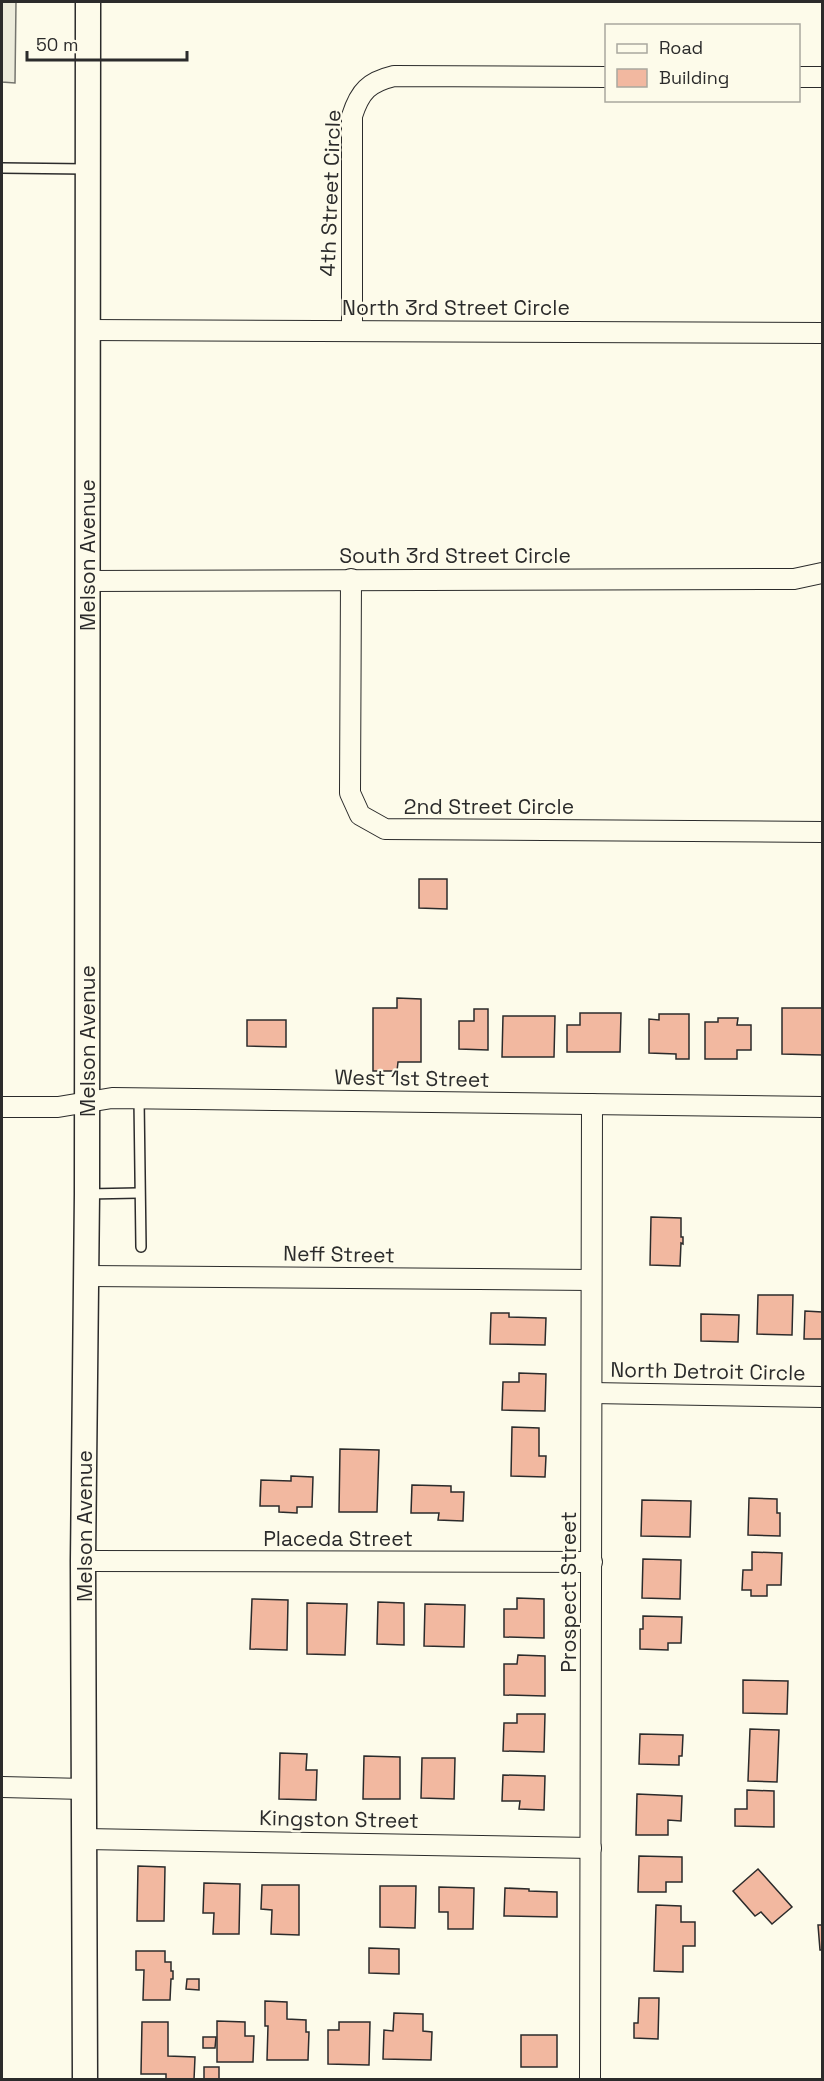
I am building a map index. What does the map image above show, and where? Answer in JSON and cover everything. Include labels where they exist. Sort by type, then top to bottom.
[{"type":"street","name":"Melson Avenue","points":[[85,2079],[83,1561],[87,1276],[88,2]]},
{"type":"street","name":"4th Street Circle","points":[[352,330],[352,116],[357,100],[366,89],[378,80],[394,76],[605,77]]},
{"type":"street","points":[[800,77],[822,77]]},
{"type":"street","name":"North 3rd Street Circle","points":[[88,330],[822,333]]},
{"type":"street","name":"South 3rd Street Circle","points":[[87,580],[794,579],[822,573]]},
{"type":"street","name":"2nd Street Circle","points":[[351,579],[350,793],[360,815],[385,829],[822,832]]},
{"type":"street","name":"West 1st Street","points":[[2,1107],[58,1107],[112,1098],[822,1107]]},
{"type":"street","name":"Prospect Street","points":[[590,2079],[592,1104]]},
{"type":"street","name":"Neff Street","points":[[87,1276],[591,1280]]},
{"type":"street","name":"North Detroit Circle","points":[[592,1393],[822,1397]]},
{"type":"street","name":"Placeda Street","points":[[83,1561],[592,1562]]},
{"type":"street","points":[[2,1787],[84,1789]]},
{"type":"street","name":"Kingston Street","points":[[85,1839],[591,1848]]},
{"type":"lane","points":[[2,168],[87,169]]},
{"type":"lane","points":[[138,1099],[138,1194],[141,1247]]},
{"type":"lane","points":[[87,1194],[138,1194]]},
{"type":"shaded area","points":[[2,2],[16,2],[15,83],[2,82]]},
{"type":"building","points":[[419,879],[447,879],[447,909],[419,908]]},
{"type":"building","points":[[397,998],[421,999],[421,1062],[398,1062],[397,1071],[373,1071],[373,1008],[397,1008]]},
{"type":"building","points":[[782,1008],[822,1008],[822,1055],[782,1054]]},
{"type":"building","points":[[474,1009],[488,1009],[488,1050],[459,1049],[459,1021],[474,1021]]},
{"type":"building","points":[[580,1013],[621,1013],[620,1052],[567,1052],[567,1025],[580,1025]]},
{"type":"building","points":[[659,1014],[689,1014],[689,1059],[676,1059],[676,1054],[649,1053],[649,1019],[659,1020]]},
{"type":"building","points":[[503,1016],[555,1016],[554,1057],[502,1057]]},
{"type":"building","points":[[718,1018],[738,1018],[737,1025],[751,1025],[751,1050],[737,1050],[737,1059],[705,1059],[705,1022],[718,1022]]},
{"type":"building","points":[[247,1020],[286,1020],[286,1047],[247,1046]]},
{"type":"building","points":[[651,1217],[681,1218],[683,1244],[681,1243],[680,1266],[650,1265]]},
{"type":"building","points":[[758,1295],[793,1295],[792,1335],[757,1334]]},
{"type":"building","points":[[805,1311],[822,1312],[822,1339],[804,1339]]},
{"type":"building","points":[[491,1313],[509,1313],[509,1317],[546,1318],[545,1345],[490,1344]]},
{"type":"building","points":[[701,1314],[739,1315],[738,1342],[701,1341]]},
{"type":"building","points":[[519,1373],[546,1374],[545,1411],[502,1410],[503,1382],[519,1382]]},
{"type":"building","points":[[512,1427],[539,1428],[539,1456],[546,1456],[545,1477],[511,1476]]},
{"type":"building","points":[[340,1449],[379,1450],[377,1512],[339,1512]]},
{"type":"building","points":[[291,1476],[313,1477],[312,1507],[297,1507],[297,1513],[279,1512],[279,1506],[260,1506],[261,1480],[291,1481]]},
{"type":"building","points":[[412,1485],[451,1486],[451,1492],[464,1492],[463,1521],[438,1520],[439,1513],[411,1513]]},
{"type":"building","points":[[749,1498],[777,1499],[777,1513],[780,1513],[780,1536],[748,1535]]},
{"type":"building","points":[[642,1500],[691,1501],[690,1537],[641,1536]]},
{"type":"building","points":[[752,1552],[782,1553],[781,1585],[767,1585],[767,1596],[751,1596],[751,1590],[742,1590],[743,1570],[752,1570]]},
{"type":"building","points":[[643,1559],[681,1560],[680,1599],[642,1598]]},
{"type":"building","points":[[517,1598],[544,1599],[544,1638],[504,1637],[504,1609],[517,1609]]},
{"type":"building","points":[[252,1599],[288,1600],[287,1650],[250,1649]]},
{"type":"building","points":[[378,1602],[404,1603],[404,1645],[377,1644]]},
{"type":"building","points":[[307,1603],[347,1604],[345,1655],[307,1654]]},
{"type":"building","points":[[425,1604],[465,1605],[464,1647],[424,1646]]},
{"type":"building","points":[[643,1616],[682,1617],[681,1643],[668,1643],[668,1650],[640,1649],[640,1629],[643,1629]]},
{"type":"building","points":[[518,1655],[545,1656],[545,1696],[504,1695],[504,1664],[517,1664]]},
{"type":"building","points":[[743,1680],[788,1681],[787,1714],[743,1713]]},
{"type":"building","points":[[517,1714],[545,1714],[544,1752],[503,1751],[504,1723],[517,1723]]},
{"type":"building","points":[[750,1729],[779,1730],[777,1782],[748,1781]]},
{"type":"building","points":[[640,1734],[683,1735],[679,1765],[639,1764]]},
{"type":"building","points":[[280,1753],[307,1754],[306,1770],[317,1770],[316,1800],[279,1799]]},
{"type":"building","points":[[364,1756],[400,1757],[400,1799],[363,1799]]},
{"type":"building","points":[[422,1758],[455,1758],[454,1799],[421,1798]]},
{"type":"building","points":[[503,1775],[545,1776],[544,1810],[519,1809],[520,1801],[502,1801]]},
{"type":"building","points":[[747,1790],[774,1791],[774,1827],[735,1826],[735,1809],[747,1809]]},
{"type":"building","points":[[637,1794],[682,1796],[681,1821],[668,1820],[668,1835],[636,1835]]},
{"type":"building","points":[[639,1856],[682,1857],[682,1882],[666,1882],[666,1892],[638,1892]]},
{"type":"building","points":[[138,1866],[165,1867],[164,1921],[137,1921]]},
{"type":"building","points":[[758,1869],[792,1907],[772,1924],[761,1912],[755,1916],[733,1891]]},
{"type":"building","points":[[204,1883],[240,1884],[239,1934],[213,1934],[214,1913],[203,1913]]},
{"type":"building","points":[[262,1885],[299,1885],[299,1935],[271,1934],[272,1910],[261,1909]]},
{"type":"building","points":[[380,1886],[416,1886],[415,1928],[380,1927]]},
{"type":"building","points":[[439,1887],[474,1888],[473,1929],[448,1929],[448,1912],[439,1912]]},
{"type":"building","points":[[505,1888],[557,1892],[557,1917],[504,1916]]},
{"type":"building","points":[[656,1905],[681,1906],[681,1922],[695,1922],[695,1946],[683,1946],[683,1972],[654,1971]]},
{"type":"building","points":[[818,1925],[822,1925],[822,1950],[820,1950]]},
{"type":"building","points":[[369,1948],[399,1949],[399,1974],[369,1973]]},
{"type":"building","points":[[136,1951],[165,1951],[165,1962],[171,1962],[171,1971],[173,1971],[170,2000],[143,2000],[144,1970],[136,1970]]},
{"type":"building","points":[[187,1979],[199,1979],[199,1990],[186,1989]]},
{"type":"building","points":[[639,1998],[659,1998],[658,2039],[634,2038],[634,2023],[638,2023]]},
{"type":"building","points":[[265,2001],[287,2002],[287,2019],[306,2020],[306,2032],[309,2032],[308,2060],[267,2060],[268,2026],[265,2026]]},
{"type":"building","points":[[394,2013],[423,2014],[423,2031],[432,2032],[431,2060],[383,2059],[384,2030],[393,2031]]},
{"type":"building","points":[[217,2021],[245,2022],[245,2036],[254,2036],[253,2062],[217,2062]]},
{"type":"building","points":[[142,2022],[168,2022],[168,2056],[195,2057],[194,2080],[166,2080],[166,2074],[141,2074]]},
{"type":"building","points":[[339,2022],[370,2022],[369,2065],[328,2064],[328,2030],[339,2030]]},
{"type":"building","points":[[521,2035],[557,2035],[557,2067],[521,2067]]},
{"type":"building","points":[[203,2037],[216,2037],[215,2048],[203,2048]]},
{"type":"building","points":[[204,2067],[219,2067],[219,2079],[204,2079]]}]
